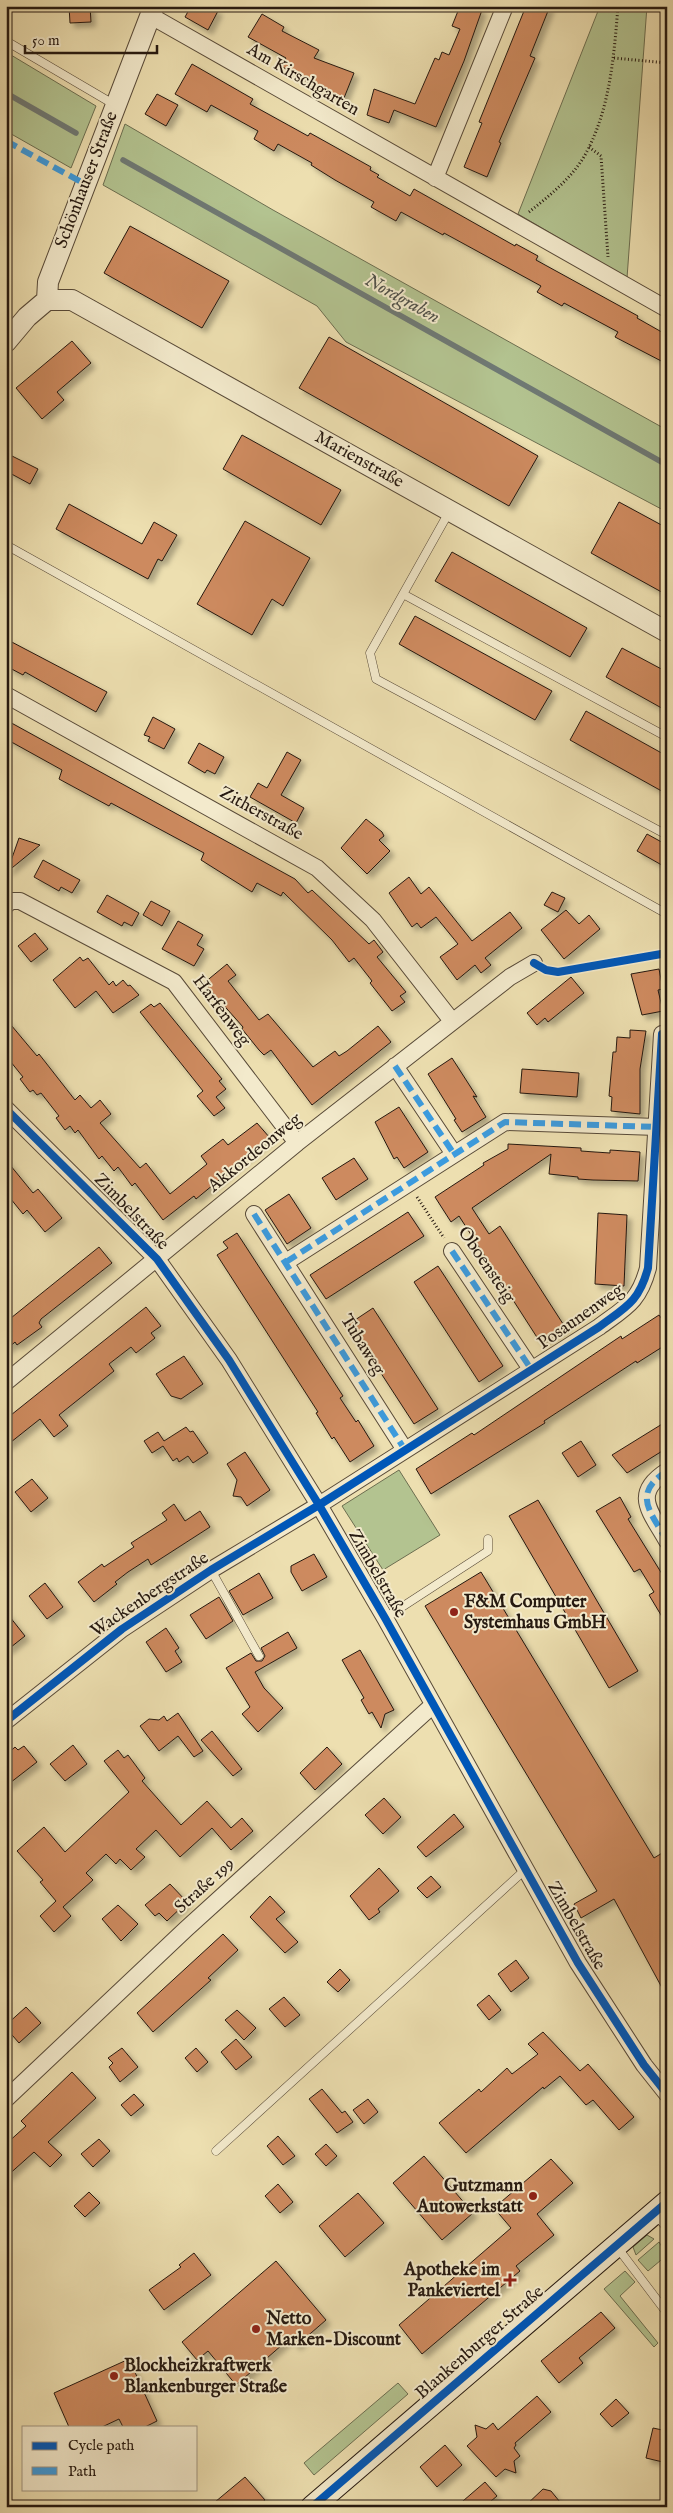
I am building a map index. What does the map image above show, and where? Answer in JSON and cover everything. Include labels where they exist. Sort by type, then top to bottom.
[{"type":"main road","name":"Blankenburger Straße","points":[[312,2507],[616,2246],[663,2214]]},
{"type":"street","points":[[435,178],[505,6]]},
{"type":"street","name":"Am Kirschgarten","points":[[153,11],[435,178],[667,309]]},
{"type":"street","name":"Schönhauser Straße","points":[[47,300],[48,282],[153,11]]},
{"type":"street","points":[[6,342],[27,316],[47,300]]},
{"type":"street","name":"Marienstraße","points":[[47,300],[72,300],[667,632]]},
{"type":"street","name":"Zitherstraße","points":[[6,695],[317,868],[373,920],[452,1021]]},
{"type":"street","name":"Harfenweg","points":[[6,905],[12,901],[20,900],[174,982],[297,1143]]},
{"type":"street","name":"Akkordeonweg","points":[[6,1382],[297,1143],[452,1021],[510,977],[534,963]]},
{"type":"street","name":"Posaunenweg","points":[[319,1505],[599,1327],[636,1299],[648,1268],[662,1034]]},
{"type":"street","points":[[395,1066],[454,1154]]},
{"type":"street","name":"Zimbelstraße","points":[[6,1109],[157,1259],[229,1360],[319,1505],[385,1618],[578,1963],[644,2065],[667,2094]]},
{"type":"street","points":[[286,1262],[505,1122],[657,1127]]},
{"type":"street","name":"Tubaweg","points":[[254,1214],[405,1450]]},
{"type":"street","name":"Oboensteig","points":[[452,1251],[531,1369]]},
{"type":"street","points":[[667,1471],[652,1481],[647,1492],[647,1505],[667,1540]]},
{"type":"street","name":"Wackenbergstraße","points":[[6,1720],[122,1629],[211,1570],[319,1505]]},
{"type":"street","name":"Straße 199","points":[[6,2099],[186,1930],[434,1705]]},
{"type":"lane","points":[[6,41],[115,105]]},
{"type":"lane","points":[[450,511],[370,652],[376,679],[667,835]]},
{"type":"lane","points":[[6,545],[667,914]]},
{"type":"lane","points":[[403,594],[667,737]]},
{"type":"lane","points":[[385,1618],[488,1551],[488,1539]]},
{"type":"lane","points":[[211,1570],[259,1656]]},
{"type":"lane","points":[[216,2151],[526,1869]]},
{"type":"lane","points":[[616,2246],[667,2313]]},
{"type":"path","points":[[515,223],[554,193],[589,147],[613,71],[618,6]]},
{"type":"path","points":[[614,58],[667,63]]},
{"type":"path","points":[[589,147],[601,156],[610,276]]},
{"type":"green space","points":[[600,6],[647,6],[627,278],[518,214]]},
{"type":"green space","points":[[6,52],[96,106],[71,168],[6,131]]},
{"type":"green space","points":[[125,124],[273,210],[667,430],[667,512],[346,342],[317,306],[103,185]]},
{"type":"green space","points":[[399,1470],[440,1535],[383,1570],[342,1506]]},
{"type":"green space","points":[[647,2235],[654,2239],[636,2255],[633,2247]]},
{"type":"green space","points":[[659,2242],[667,2255],[648,2271],[638,2260]]},
{"type":"green space","points":[[625,2271],[635,2282],[620,2296],[658,2343],[654,2347],[604,2289]]},
{"type":"green space","points":[[398,2383],[408,2394],[314,2475],[304,2463]]},
{"type":"building","points":[[69,6],[90,6],[91,22],[70,23]]},
{"type":"building","points":[[191,6],[209,6],[218,11],[208,30],[185,17]]},
{"type":"building","points":[[460,6],[473,6],[482,10],[464,61],[436,127],[394,110],[389,123],[367,115],[374,89],[415,104],[435,58],[439,60],[442,52],[449,55],[460,29],[452,26]]},
{"type":"building","points":[[526,6],[550,6],[530,56],[535,58],[499,142],[501,143],[487,177],[464,167],[482,123],[479,122]]},
{"type":"building","points":[[262,14],[284,27],[282,31],[319,50],[314,58],[354,73],[344,98],[321,90],[281,66],[286,58],[248,37]]},
{"type":"building","points":[[192,64],[253,99],[250,104],[308,136],[310,133],[371,167],[370,170],[379,175],[377,177],[410,196],[414,189],[515,246],[516,244],[538,256],[536,260],[638,316],[637,318],[667,335],[667,364],[615,337],[618,332],[564,303],[562,306],[537,292],[541,286],[444,233],[443,235],[401,212],[396,221],[371,207],[374,202],[311,165],[312,163],[278,144],[274,151],[254,139],[258,131],[211,105],[207,112],[175,94]]},
{"type":"building","points":[[157,94],[178,105],[166,126],[145,114]]},
{"type":"building","points":[[130,226],[229,281],[202,328],[104,273]]},
{"type":"building","points":[[329,337],[538,456],[509,506],[299,388]]},
{"type":"building","points":[[72,341],[91,363],[57,392],[64,400],[42,419],[16,388]]},
{"type":"building","points":[[242,435],[341,490],[321,525],[223,469]]},
{"type":"building","points":[[6,453],[38,469],[30,484],[6,471]]},
{"type":"building","points":[[619,502],[667,528],[667,595],[591,553]]},
{"type":"building","points":[[69,504],[142,544],[154,522],[177,535],[162,561],[158,559],[148,579],[56,529]]},
{"type":"building","points":[[245,521],[310,558],[283,606],[272,599],[252,635],[197,604]]},
{"type":"building","points":[[452,552],[587,628],[570,657],[435,581]]},
{"type":"building","points":[[415,616],[552,691],[535,720],[399,644]]},
{"type":"building","points":[[6,639],[107,692],[96,712],[25,672],[23,675],[6,666]]},
{"type":"building","points":[[622,648],[667,672],[667,711],[606,677]]},
{"type":"building","points":[[586,711],[667,756],[667,794],[570,740]]},
{"type":"building","points":[[153,717],[175,729],[164,749],[148,741],[150,737],[144,735]]},
{"type":"building","points":[[6,720],[295,879],[308,893],[312,890],[369,944],[374,940],[383,952],[377,957],[406,992],[400,996],[405,1002],[392,1011],[370,983],[372,981],[354,958],[349,962],[332,940],[283,892],[281,896],[257,883],[252,892],[201,860],[204,853],[111,803],[109,806],[59,779],[62,770],[6,739]]},
{"type":"building","points":[[199,743],[224,757],[215,774],[207,770],[205,773],[188,763]]},
{"type":"building","points":[[287,752],[301,760],[281,795],[304,808],[296,823],[250,797],[258,783],[267,788]]},
{"type":"building","points":[[366,819],[382,832],[384,836],[379,840],[390,851],[367,874],[341,848]]},
{"type":"building","points":[[647,834],[667,845],[667,868],[637,851]]},
{"type":"building","points":[[19,838],[40,845],[7,872]]},
{"type":"building","points":[[43,860],[80,880],[72,893],[61,887],[59,891],[34,877]]},
{"type":"building","points":[[409,877],[421,894],[429,887],[472,941],[510,912],[522,928],[485,958],[491,965],[481,973],[475,965],[457,980],[440,957],[458,944],[436,917],[421,928],[417,923],[412,927],[389,893]]},
{"type":"building","points":[[552,892],[565,898],[558,912],[544,905]]},
{"type":"building","points":[[107,895],[139,913],[132,926],[124,922],[122,926],[97,912]]},
{"type":"building","points":[[151,901],[170,911],[162,926],[143,915]]},
{"type":"building","points":[[566,910],[579,924],[589,915],[600,929],[564,959],[541,930]]},
{"type":"building","points":[[178,921],[203,935],[197,945],[204,949],[194,966],[162,949]]},
{"type":"building","points":[[35,933],[48,949],[31,962],[18,946]]},
{"type":"building","points":[[80,957],[83,961],[88,958],[109,985],[113,981],[116,986],[123,980],[139,995],[113,1013],[96,991],[75,1008],[53,980]]},
{"type":"building","points":[[227,964],[236,975],[228,981],[259,1020],[268,1014],[313,1067],[335,1051],[339,1056],[347,1051],[378,1026],[391,1042],[312,1105],[271,1050],[264,1055],[259,1050],[242,1029],[243,1027],[204,983]]},
{"type":"building","points":[[659,969],[663,989],[658,990],[663,1011],[642,1015],[631,974]]},
{"type":"building","points":[[571,977],[584,993],[548,1022],[545,1018],[537,1025],[527,1013]]},
{"type":"building","points":[[160,1003],[222,1079],[219,1081],[226,1089],[216,1097],[225,1108],[214,1116],[197,1096],[203,1091],[140,1012],[151,1004],[154,1007]]},
{"type":"building","points":[[6,1019],[37,1056],[39,1054],[75,1100],[80,1095],[91,1108],[100,1100],[111,1114],[100,1123],[140,1168],[146,1163],[170,1194],[207,1164],[201,1156],[223,1139],[228,1145],[257,1123],[270,1138],[196,1199],[194,1196],[163,1220],[135,1183],[132,1186],[118,1167],[114,1171],[102,1156],[99,1159],[78,1130],[75,1133],[70,1126],[65,1130],[56,1118],[59,1116],[41,1093],[37,1095],[33,1090],[30,1092],[20,1079],[23,1077],[6,1056]]},
{"type":"building","points":[[630,1030],[646,1031],[640,1069],[640,1114],[611,1111],[612,1097],[609,1096],[613,1052],[616,1052],[617,1037],[630,1038]]},
{"type":"building","points":[[452,1058],[477,1097],[473,1096],[486,1117],[462,1132],[428,1074]]},
{"type":"building","points":[[522,1069],[579,1073],[577,1097],[520,1093]]},
{"type":"building","points":[[399,1107],[428,1152],[404,1168],[397,1157],[394,1159],[375,1122]]},
{"type":"building","points":[[508,1144],[581,1148],[581,1151],[610,1153],[610,1150],[640,1152],[638,1181],[578,1179],[578,1177],[549,1174],[551,1154],[472,1208],[489,1234],[500,1226],[565,1327],[540,1342],[459,1216],[451,1222],[435,1197],[484,1165],[483,1163],[508,1149]]},
{"type":"building","points":[[354,1158],[368,1179],[336,1200],[322,1178]]},
{"type":"building","points":[[6,1160],[33,1193],[38,1189],[62,1218],[45,1232],[27,1210],[23,1214],[6,1193]]},
{"type":"building","points":[[289,1194],[311,1228],[287,1244],[265,1210]]},
{"type":"building","points":[[408,1212],[424,1236],[326,1299],[310,1275]]},
{"type":"building","points":[[598,1213],[627,1215],[624,1286],[595,1284]]},
{"type":"building","points":[[237,1233],[343,1396],[340,1398],[356,1422],[358,1420],[374,1446],[350,1462],[334,1437],[332,1439],[316,1413],[318,1412],[217,1255],[228,1248],[223,1242]]},
{"type":"building","points":[[99,1247],[112,1263],[41,1319],[39,1323],[42,1327],[17,1345],[15,1342],[6,1350],[6,1322]]},
{"type":"building","points":[[438,1266],[503,1366],[479,1382],[414,1282]]},
{"type":"building","points":[[146,1307],[161,1326],[151,1333],[155,1338],[136,1353],[131,1347],[109,1364],[114,1371],[59,1415],[68,1426],[54,1437],[40,1419],[6,1446],[6,1419]]},
{"type":"building","points":[[373,1308],[438,1409],[414,1424],[349,1324]]},
{"type":"building","points":[[659,1315],[667,1326],[667,1344],[637,1363],[636,1361],[544,1421],[545,1423],[431,1494],[416,1469],[472,1433],[474,1435],[621,1336],[622,1339]]},
{"type":"building","points":[[184,1356],[203,1384],[181,1399],[171,1396],[156,1374]]},
{"type":"building","points":[[667,1421],[667,1448],[627,1473],[612,1455]]},
{"type":"building","points":[[186,1427],[190,1432],[193,1431],[208,1453],[193,1463],[188,1456],[179,1462],[177,1458],[173,1461],[163,1446],[152,1453],[144,1441],[158,1432],[164,1441]]},
{"type":"building","points":[[581,1441],[596,1465],[578,1477],[562,1453]]},
{"type":"building","points":[[245,1452],[270,1490],[247,1506],[241,1497],[233,1496],[237,1480],[227,1464]]},
{"type":"building","points":[[32,1479],[48,1498],[31,1512],[15,1492]]},
{"type":"building","points":[[620,1497],[631,1517],[628,1519],[667,1582],[667,1625],[649,1595],[654,1592],[640,1569],[634,1572],[596,1511]]},
{"type":"building","points":[[538,1500],[638,1671],[609,1688],[509,1516]]},
{"type":"building","points":[[174,1504],[185,1521],[200,1511],[210,1527],[151,1565],[148,1559],[115,1582],[117,1584],[94,1602],[78,1582],[102,1564],[104,1567],[134,1547],[131,1543],[167,1520],[162,1513]]},
{"type":"building","points":[[314,1554],[327,1577],[302,1591],[291,1572],[291,1566]]},
{"type":"building","points":[[481,1572],[654,1858],[667,1850],[667,1997],[614,1899],[581,1918],[574,1904],[597,1891],[425,1606]]},
{"type":"building","points":[[259,1573],[273,1598],[243,1615],[229,1591]]},
{"type":"building","points":[[45,1583],[63,1607],[47,1619],[29,1596]]},
{"type":"building","points":[[219,1597],[233,1621],[206,1639],[190,1615]]},
{"type":"building","points":[[6,1612],[25,1636],[6,1651]]},
{"type":"building","points":[[166,1628],[179,1648],[175,1651],[182,1662],[166,1672],[146,1642]]},
{"type":"building","points":[[288,1632],[297,1648],[255,1672],[264,1688],[283,1708],[258,1732],[242,1714],[250,1707],[226,1668],[251,1653],[256,1661],[262,1661],[265,1656],[261,1648]]},
{"type":"building","points":[[360,1650],[394,1710],[385,1714],[381,1728],[372,1712],[369,1714],[361,1700],[364,1698],[342,1660]]},
{"type":"building","points":[[178,1713],[203,1751],[194,1757],[178,1736],[159,1751],[140,1726],[149,1719],[159,1720],[164,1716],[167,1721]]},
{"type":"building","points":[[212,1731],[242,1769],[233,1776],[201,1740]]},
{"type":"building","points":[[73,1745],[87,1764],[65,1781],[50,1764]]},
{"type":"building","points":[[24,1746],[37,1762],[6,1786],[6,1755],[15,1747],[18,1750]]},
{"type":"building","points":[[327,1747],[342,1764],[315,1790],[300,1773]]},
{"type":"building","points":[[118,1750],[124,1758],[128,1755],[145,1778],[142,1781],[181,1825],[207,1801],[231,1828],[242,1818],[253,1831],[231,1850],[212,1828],[180,1857],[156,1830],[136,1849],[145,1857],[131,1870],[120,1859],[116,1864],[106,1854],[86,1873],[93,1880],[63,1907],[71,1916],[54,1932],[40,1916],[56,1901],[40,1882],[43,1880],[17,1851],[44,1827],[65,1852],[129,1792],[104,1761]]},
{"type":"building","points":[[384,1798],[401,1817],[383,1834],[365,1815]]},
{"type":"building","points":[[454,1814],[464,1827],[426,1857],[417,1847]]},
{"type":"building","points":[[379,1868],[399,1891],[378,1909],[380,1912],[369,1920],[350,1896]]},
{"type":"building","points":[[431,1876],[441,1887],[427,1898],[417,1888]]},
{"type":"building","points":[[170,1884],[187,1902],[167,1921],[159,1913],[155,1916],[145,1905]]},
{"type":"building","points":[[270,1896],[285,1912],[276,1919],[298,1942],[285,1953],[250,1917]]},
{"type":"building","points":[[118,1905],[138,1924],[121,1941],[102,1919]]},
{"type":"building","points":[[223,1934],[238,1950],[208,1978],[211,1980],[153,2032],[137,2013]]},
{"type":"building","points":[[516,1960],[529,1978],[511,1992],[498,1974]]},
{"type":"building","points":[[340,1969],[350,1980],[338,1992],[327,1982]]},
{"type":"building","points":[[489,1995],[501,2010],[489,2020],[477,2005]]},
{"type":"building","points":[[284,1997],[300,2015],[285,2027],[269,2009]]},
{"type":"building","points":[[26,2007],[41,2023],[19,2043],[6,2028],[6,2025]]},
{"type":"building","points":[[237,2010],[256,2028],[244,2040],[225,2020]]},
{"type":"building","points":[[543,2032],[580,2071],[588,2064],[634,2117],[619,2130],[593,2100],[586,2105],[560,2076],[544,2089],[543,2087],[466,2153],[439,2123],[479,2089],[481,2092],[507,2068],[512,2074],[538,2054],[528,2044]]},
{"type":"building","points":[[236,2039],[252,2057],[236,2070],[221,2052]]},
{"type":"building","points":[[122,2048],[138,2067],[120,2082],[109,2067],[113,2063],[108,2058]]},
{"type":"building","points":[[196,2048],[208,2062],[197,2072],[185,2058]]},
{"type":"building","points":[[72,2072],[96,2098],[48,2142],[62,2155],[50,2167],[34,2152],[6,2177],[6,2144],[26,2126],[21,2121]]},
{"type":"building","points":[[322,2089],[342,2113],[345,2111],[353,2122],[337,2133],[309,2099]]},
{"type":"building","points":[[134,2094],[144,2105],[131,2116],[121,2105]]},
{"type":"building","points":[[368,2099],[378,2112],[364,2124],[353,2110]]},
{"type":"building","points":[[278,2136],[295,2156],[283,2165],[267,2146]]},
{"type":"building","points":[[99,2139],[110,2151],[93,2167],[81,2154]]},
{"type":"building","points":[[326,2144],[337,2156],[326,2166],[315,2154]]},
{"type":"building","points":[[424,2156],[473,2213],[442,2240],[393,2183]]},
{"type":"building","points":[[551,2159],[573,2183],[537,2214],[554,2235],[516,2266],[520,2271],[422,2354],[399,2325],[511,2228],[494,2208]]},
{"type":"building","points":[[278,2184],[293,2202],[280,2213],[265,2196]]},
{"type":"building","points":[[89,2192],[100,2203],[85,2217],[74,2206]]},
{"type":"building","points":[[358,2193],[384,2223],[345,2257],[319,2226]]},
{"type":"building","points":[[194,2253],[211,2275],[164,2310],[149,2290],[181,2267],[179,2265]]},
{"type":"building","name":"Netto Marken-Discount","points":[[276,2261],[326,2320],[296,2346],[290,2338],[236,2385],[208,2351],[197,2360],[182,2342]]},
{"type":"building","points":[[601,2312],[615,2328],[579,2358],[583,2363],[559,2383],[541,2361]]},
{"type":"building","name":"Blockheizkraftwerk Blankenburger Straße","points":[[129,2359],[157,2421],[147,2426],[122,2426],[119,2419],[104,2426],[69,2426],[54,2393]]},
{"type":"building","points":[[537,2396],[551,2412],[515,2443],[514,2448],[520,2456],[514,2461],[516,2473],[505,2469],[496,2477],[467,2446],[477,2437],[475,2425],[486,2429],[493,2423],[498,2430]]},
{"type":"building","points":[[616,2399],[629,2413],[612,2427],[600,2414]]},
{"type":"building","points":[[653,2428],[667,2431],[667,2463],[646,2458]]},
{"type":"building","points":[[445,2445],[462,2465],[437,2487],[420,2467]]},
{"type":"building","points":[[245,2477],[265,2500],[257,2507],[209,2507]]},
{"type":"building","points":[[485,2482],[497,2496],[484,2507],[456,2507]]},
{"type":"building","points":[[543,2489],[551,2491],[564,2507],[524,2507]]},
{"type":"waterway","name":"Nordgraben","points":[[6,93],[76,133]]},
{"type":"waterway","name":"Nordgraben","points":[[123,160],[667,465]]},
{"type":"marked path","points":[[6,141],[85,184]]},
{"type":"marked path","points":[[395,1066],[454,1154]]},
{"type":"marked path","points":[[286,1262],[505,1122],[657,1127]]},
{"type":"marked path","points":[[254,1214],[405,1450]]},
{"type":"marked path","points":[[452,1251],[531,1369]]},
{"type":"marked path","points":[[667,1471],[656,1479],[647,1496],[650,1512],[667,1541]]},
{"type":"cycle path","points":[[534,963],[546,970],[558,972],[667,953]]},
{"type":"cycle path","points":[[6,1721],[122,1629],[211,1570],[319,1505],[599,1327],[630,1303],[640,1289],[648,1268],[662,1034]]},
{"type":"cycle path","points":[[6,1109],[157,1259],[229,1360],[319,1505],[385,1618],[578,1963],[644,2065],[667,2094]]},
{"type":"cycle path","points":[[312,2507],[667,2202]]},
{"type":"place","name":"F&M Computer Systemhaus GmbH","points":[[454,1612]]},
{"type":"place","name":"Gutzmann Autowerkstatt","points":[[533,2196]]},
{"type":"place","name":"Apotheke im Pankeviertel","points":[[510,2280]]},
{"type":"place","name":"Netto Marken-Discount","points":[[256,2329]]},
{"type":"place","name":"Blockheizkraftwerk Blankenburger Straße","points":[[114,2376]]}]
